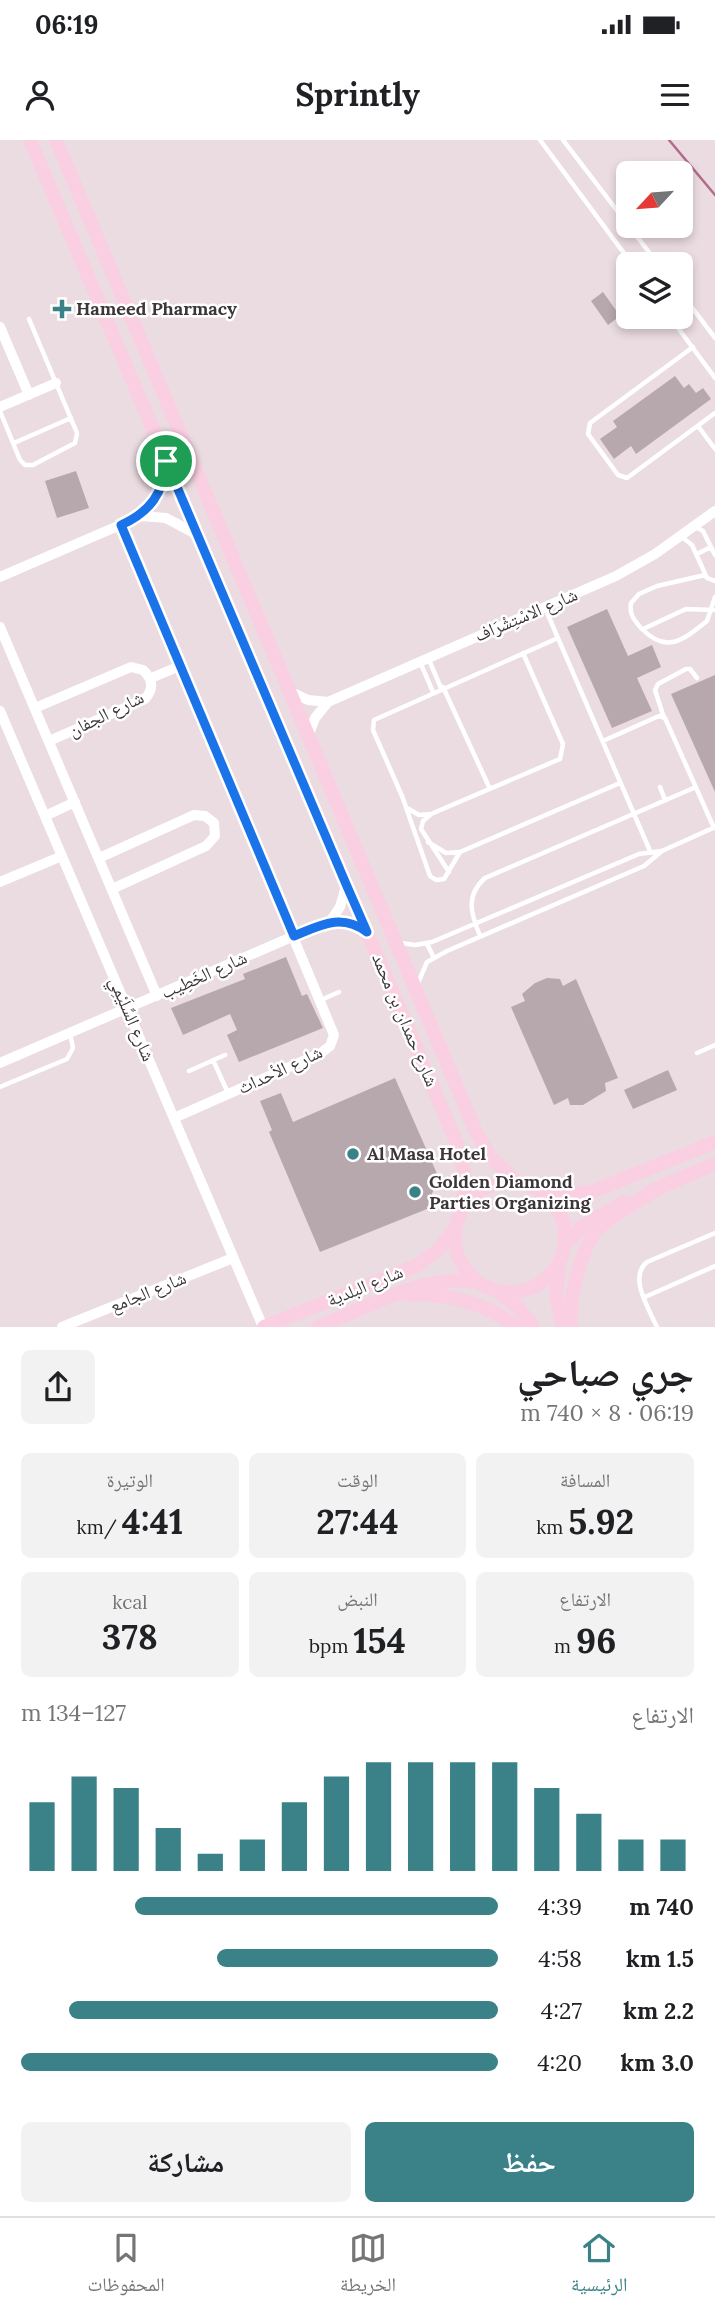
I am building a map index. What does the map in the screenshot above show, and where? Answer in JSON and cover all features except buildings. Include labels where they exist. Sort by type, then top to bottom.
[{"type":"main road","name":"شارع حمدان بن محمد","points":[[56,140],[482,1144],[502,1170],[517,1182]]},
{"type":"main road","name":"شارع حمدان بن محمد","points":[[29,141],[460,1152],[465,1177],[462,1209]]},
{"type":"main road","points":[[533,1327],[519,1308],[497,1291],[477,1282],[468,1273],[456,1252],[455,1228],[462,1209],[480,1190],[504,1182],[517,1182],[567,1194],[591,1192],[715,1142]]},
{"type":"main road","points":[[497,1291],[513,1293],[536,1286],[554,1271],[563,1252],[582,1226],[606,1210],[715,1164]]},
{"type":"main road","points":[[536,1188],[556,1207],[562,1219],[563,1252],[556,1296],[564,1327]]},
{"type":"main road","points":[[571,1327],[574,1287],[593,1236],[600,1226],[657,1189]]},
{"type":"main road","name":"شارع البلدية","points":[[263,1327],[418,1265],[438,1251],[455,1228]]},
{"type":"main road","name":"شارع البلدية","points":[[318,1327],[438,1280],[477,1282]]},
{"type":"main road","points":[[393,1297],[447,1296],[499,1316],[517,1327]]},
{"type":"street","points":[[0,327],[29,395]]},
{"type":"street","points":[[0,409],[56,383]]},
{"type":"street","points":[[0,577],[141,516],[162,485],[166,461]]},
{"type":"street","name":"شارع الاسْتِشْرَاف","points":[[328,702],[629,569],[715,511]]},
{"type":"street","points":[[141,516],[178,522],[198,536]]},
{"type":"street","name":"شارع الأحداث","points":[[121,525],[334,1034],[326,1050],[174,1118]]},
{"type":"street","name":"شارع السِّلَيْمِي","points":[[0,627],[158,996]]},
{"type":"street","name":"شارع الجفان","points":[[151,678],[180,666]]},
{"type":"street","name":"شارع الجفان","points":[[35,708],[131,667],[143,670],[151,678],[152,688],[145,699],[49,741]]},
{"type":"street","points":[[289,691],[308,700],[328,702]]},
{"type":"street","points":[[309,734],[315,718],[328,702]]},
{"type":"street","name":"شارع السِّلَيْمِي","points":[[0,711],[263,1327]]},
{"type":"street","points":[[45,816],[75,802]]},
{"type":"street","points":[[99,858],[194,815],[205,816],[214,823],[215,836],[206,846],[112,889]]},
{"type":"street","points":[[0,882],[62,856]]},
{"type":"street","points":[[346,884],[343,900],[331,920],[346,921],[367,932]]},
{"type":"street","name":"شارع الخَطِيب","points":[[0,1063],[331,920]]},
{"type":"street","name":"شارع الجامع","points":[[62,1327],[233,1258]]},
{"type":"lane","points":[[540,140],[623,252]]},
{"type":"lane","points":[[563,140],[616,208]]},
{"type":"lane","points":[[693,309],[715,338]]},
{"type":"lane","points":[[0,409],[22,463],[33,465],[75,443],[77,433],[29,319]]},
{"type":"lane","points":[[679,329],[715,378]]},
{"type":"lane","points":[[693,347],[590,423],[587,432],[618,475],[627,478],[715,413]]},
{"type":"lane","points":[[13,443],[71,418]]},
{"type":"lane","points":[[698,426],[715,449]]},
{"type":"lane","points":[[694,526],[703,531],[715,555]]},
{"type":"lane","points":[[680,536],[689,541],[705,575],[715,581]]},
{"type":"lane","points":[[697,554],[710,547]]},
{"type":"lane","points":[[705,575],[657,586],[634,598],[632,615],[655,641],[669,644],[703,625],[713,610],[715,597]]},
{"type":"lane","points":[[544,607],[650,851]]},
{"type":"lane","points":[[643,629],[686,609],[713,610]]},
{"type":"lane","points":[[460,852],[449,872],[440,880],[430,876],[406,806],[372,725],[377,716],[558,638]]},
{"type":"lane","points":[[449,872],[428,842],[421,825],[432,814],[556,762],[563,755],[563,744],[523,653]]},
{"type":"lane","points":[[424,660],[442,688],[490,789]]},
{"type":"lane","points":[[424,660],[433,692]]},
{"type":"lane","points":[[416,992],[422,970],[434,958],[644,866],[662,852],[714,827],[664,718],[655,690],[658,684],[686,669],[690,669],[696,678]]},
{"type":"lane","points":[[602,741],[659,716],[664,718]]},
{"type":"lane","points":[[428,842],[446,853],[460,852],[621,783]]},
{"type":"lane","points":[[480,936],[471,901],[474,891],[485,878],[696,786]]},
{"type":"lane","points":[[660,788],[665,800]]},
{"type":"lane","points":[[406,806],[415,814],[432,814]]},
{"type":"lane","points":[[395,941],[415,945],[427,944],[650,851],[662,852]]},
{"type":"lane","points":[[427,944],[434,958]]},
{"type":"lane","points":[[321,1000],[340,992]]},
{"type":"lane","points":[[0,1087],[67,1059],[72,1048],[70,1033]]},
{"type":"lane","points":[[696,1052],[715,1045]]},
{"type":"lane","points":[[190,1071],[225,1055]]},
{"type":"lane","points":[[213,1060],[228,1094]]},
{"type":"lane","points":[[657,1327],[638,1275],[642,1265],[715,1233]]},
{"type":"lane","points":[[645,1297],[715,1266]]},
{"type":"waterway","points":[[669,140],[715,195]]},
{"type":"place","name":"Hameed Pharmacy","points":[[62,309]]},
{"type":"place","name":"Al Masa Hotel","points":[[353,1154]]},
{"type":"place","name":"Golden Diamond Parties Organizing","points":[[415,1192]]},
{"type":"route","points":[[166,461],[346,884],[367,932],[346,921],[331,920],[294,936],[121,525],[141,516],[150,507],[162,485],[166,461]]}]
